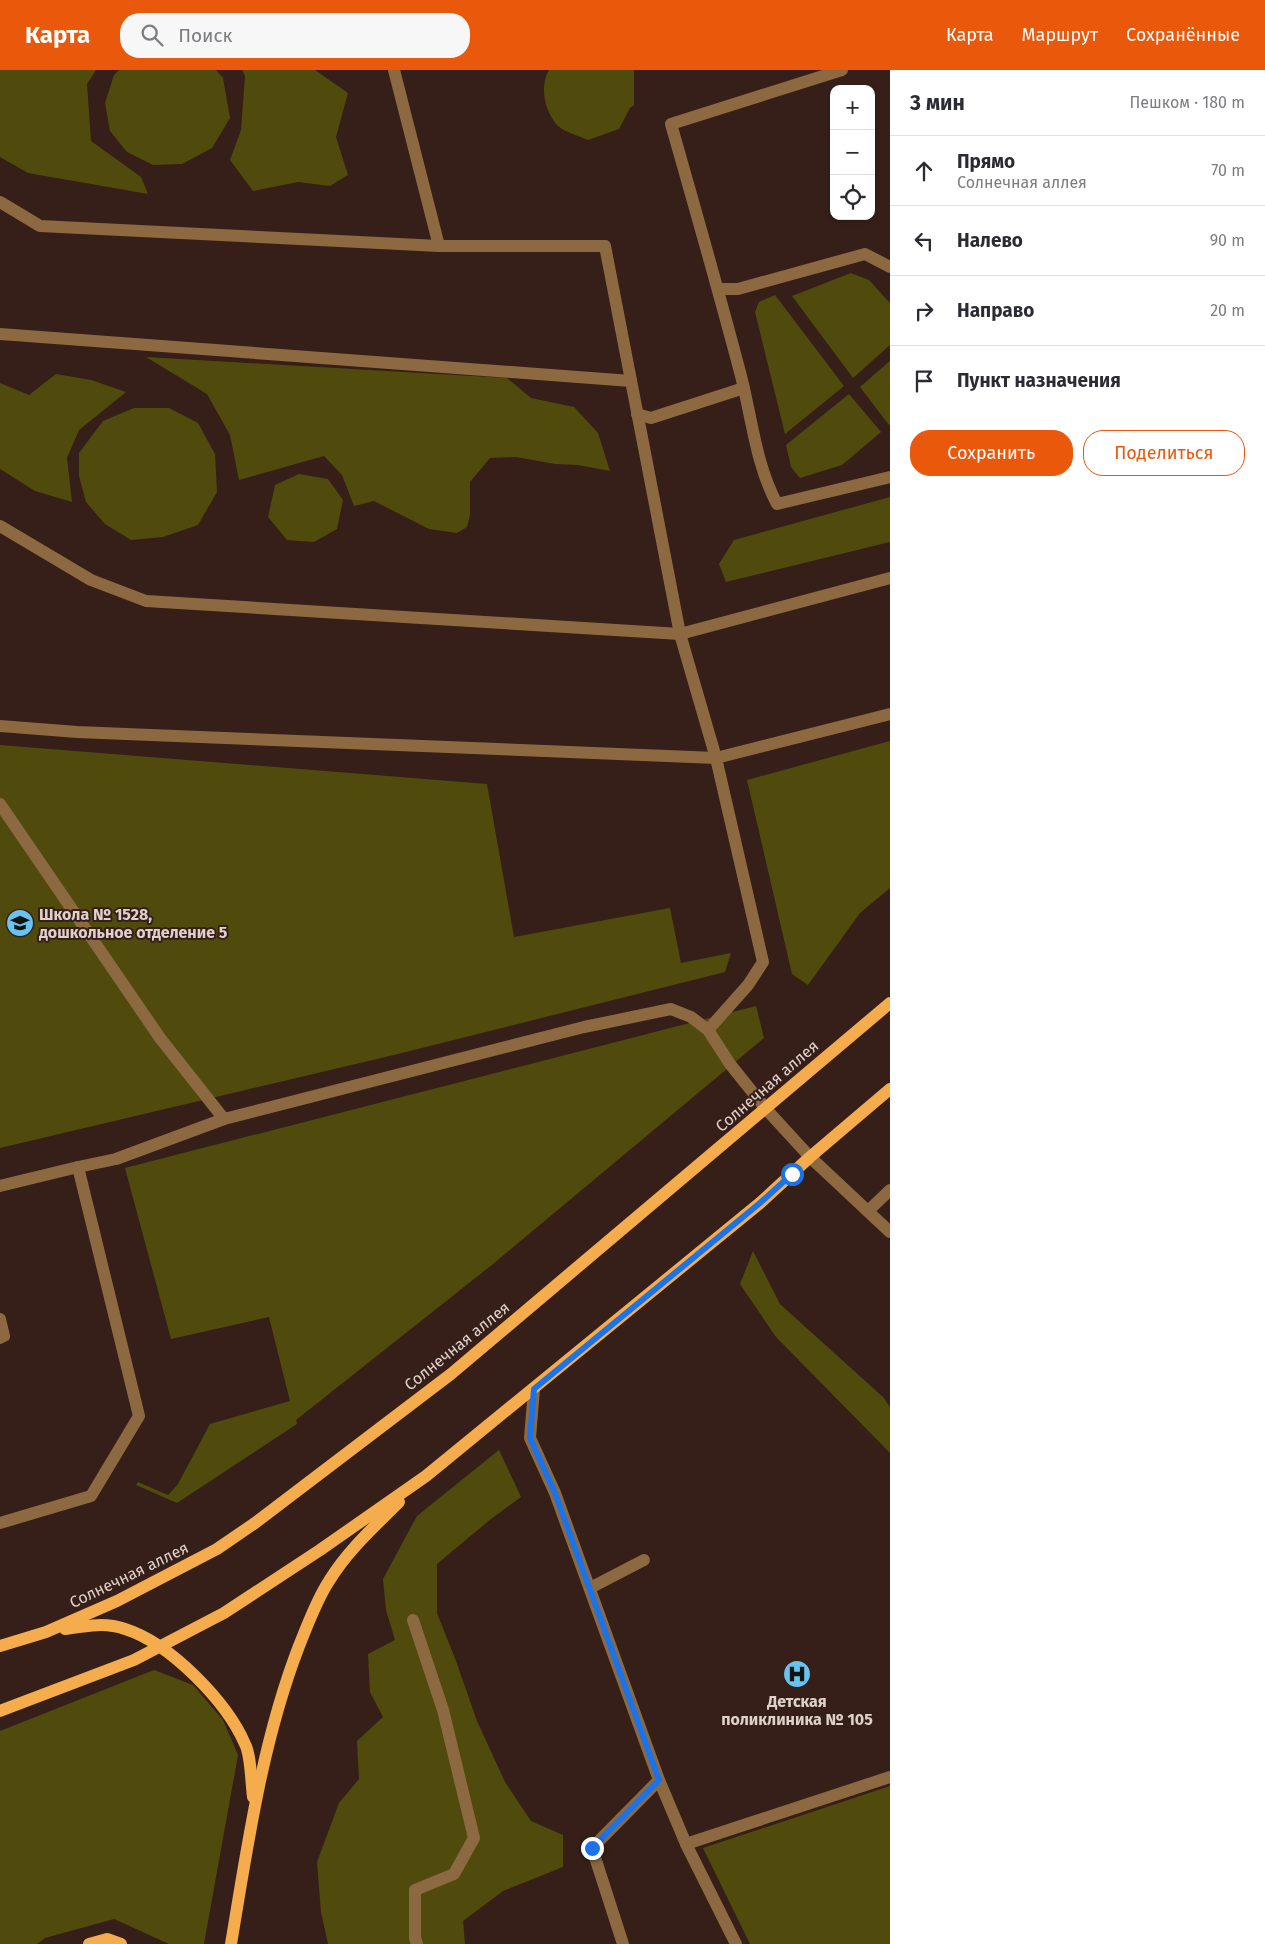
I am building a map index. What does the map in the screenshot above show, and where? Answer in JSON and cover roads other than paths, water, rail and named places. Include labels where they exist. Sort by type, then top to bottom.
[{"type":"main road","name":"Солнечная аллея","points":[[0,1646],[46,1632],[168,1576],[217,1549],[255,1523],[451,1374],[890,1002]]},
{"type":"main road","points":[[0,1711],[116,1668],[224,1613],[426,1476],[760,1203],[810,1157],[890,1089]]},
{"type":"main road","points":[[231,1944],[254,1804],[279,1701],[311,1617],[328,1581],[353,1547],[426,1476]]},
{"type":"main road","points":[[46,1632],[107,1625],[126,1629],[143,1636],[189,1669],[228,1714],[246,1745],[254,1804]]},
{"type":"main road","points":[[89,1944],[107,1939],[121,1944]]},
{"type":"street","points":[[394,70],[439,246]]},
{"type":"street","points":[[842,70],[671,124],[718,289],[764,475],[777,504],[890,476]]},
{"type":"street","points":[[0,202],[40,226],[439,246],[605,246],[680,634],[716,758],[763,962],[748,984],[708,1030]]},
{"type":"street","points":[[718,289],[738,289],[865,254],[890,266]]},
{"type":"street","points":[[0,334],[631,381]]},
{"type":"street","points":[[638,414],[651,418],[744,388]]},
{"type":"street","points":[[0,526],[91,580],[146,601],[680,634],[890,578]]},
{"type":"street","points":[[0,726],[76,732],[716,758],[890,714]]},
{"type":"street","points":[[1,806],[160,1038],[224,1119]]},
{"type":"street","points":[[0,1186],[116,1159],[224,1119],[584,1027],[672,1009],[691,1017],[708,1030],[730,1064],[766,1109],[810,1157],[890,1232]]},
{"type":"street","points":[[0,1523],[92,1496],[140,1416],[78,1167]]},
{"type":"street","points":[[868,1211],[890,1190]]},
{"type":"street","points":[[0,1319],[4,1336],[0,1338]]},
{"type":"street","points":[[534,1389],[530,1438],[555,1493],[659,1780],[686,1844],[736,1944]]},
{"type":"street","points":[[590,1588],[644,1560]]},
{"type":"street","points":[[413,1620],[444,1710],[474,1838],[454,1874],[415,1890],[415,1938],[417,1944]]},
{"type":"street","points":[[686,1844],[890,1777]]},
{"type":"street","points":[[623,1944],[592,1848],[659,1780]]},
{"type":"place","name":"Школа № 1528, дошкольное отделение 5","points":[[20,923]]},
{"type":"place","name":"Детская поликлиника № 105","points":[[797,1674]]}]
